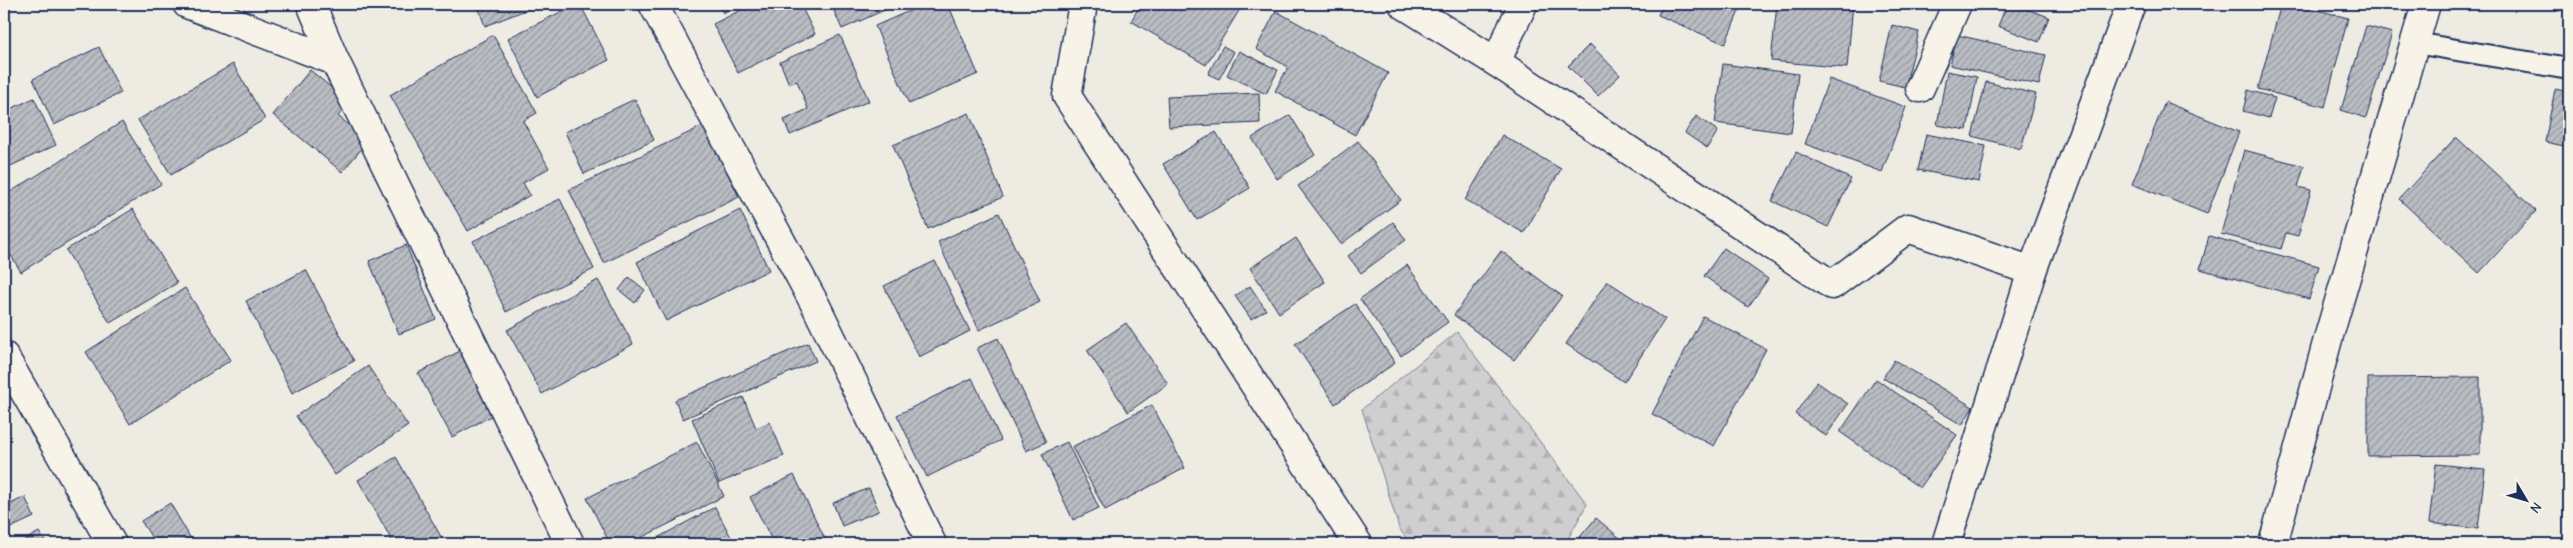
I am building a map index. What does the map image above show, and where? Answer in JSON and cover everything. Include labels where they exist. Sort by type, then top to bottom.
[{"type":"street","points":[[187,4],[335,61]]},
{"type":"street","points":[[311,4],[335,61],[570,544]]},
{"type":"street","points":[[653,4],[816,306],[932,544]]},
{"type":"street","points":[[1083,4],[1067,96],[1358,544]]},
{"type":"street","points":[[1404,4],[1496,62],[1832,285],[1908,228],[2032,271]]},
{"type":"street","points":[[1496,62],[1523,4]]},
{"type":"street","points":[[1920,88],[1957,4]]},
{"type":"street","points":[[1946,544],[2032,271],[2131,4]]},
{"type":"street","points":[[2274,544],[2328,339],[2426,4]]},
{"type":"street","points":[[4,356],[112,544]]},
{"type":"lane","points":[[2415,43],[2569,69]]},
{"type":"green space","points":[[1457,332],[1587,504],[1565,544],[1410,544],[1399,528],[1362,409]]},
{"type":"building","points":[[361,4],[380,4],[365,11]]},
{"type":"building","points":[[477,4],[541,4],[485,26]]},
{"type":"building","points":[[580,4],[609,60],[537,97],[508,38]]},
{"type":"building","points":[[718,4],[739,4],[723,13]]},
{"type":"building","points":[[753,4],[800,4],[815,34],[738,73],[713,24]]},
{"type":"building","points":[[831,4],[887,4],[889,8],[842,29]]},
{"type":"building","points":[[925,4],[948,4],[978,74],[909,104],[875,26]]},
{"type":"building","points":[[1141,4],[1243,4],[1206,65],[1131,21]]},
{"type":"building","points":[[1663,4],[1742,4],[1725,44],[1658,15]]},
{"type":"building","points":[[1777,4],[1853,4],[1847,68],[1771,61]]},
{"type":"building","points":[[2007,4],[2013,4],[2049,17],[2039,42],[1998,26]]},
{"type":"building","points":[[2281,4],[2295,4],[2348,18],[2325,107],[2258,89]]},
{"type":"building","points":[[1276,11],[1388,73],[1355,135],[1275,91],[1288,67],[1256,49]]},
{"type":"building","points":[[1892,25],[1919,32],[1905,87],[1879,81]]},
{"type":"building","points":[[2366,26],[2392,33],[2366,118],[2341,110]]},
{"type":"building","points":[[493,35],[537,113],[523,121],[549,168],[523,183],[530,195],[468,231],[390,95]]},
{"type":"building","points":[[840,35],[869,101],[790,135],[784,120],[808,109],[797,81],[789,84],[780,62]]},
{"type":"building","points":[[1957,35],[2046,55],[2039,85],[1950,65]]},
{"type":"building","points":[[1590,44],[1620,75],[1598,96],[1568,66]]},
{"type":"building","points":[[1223,46],[1234,52],[1219,79],[1208,74]]},
{"type":"building","points":[[99,47],[121,93],[54,125],[33,79]]},
{"type":"building","points":[[1239,51],[1278,70],[1266,94],[1227,75]]},
{"type":"building","points":[[233,64],[265,119],[171,175],[138,120]]},
{"type":"building","points":[[1723,64],[1798,74],[1791,133],[1715,123]]},
{"type":"building","points":[[310,70],[350,103],[338,116],[368,141],[342,172],[273,115]]},
{"type":"building","points":[[1947,71],[1977,77],[1967,130],[1937,125]]},
{"type":"building","points":[[1829,79],[1906,107],[1882,172],[1805,144]]},
{"type":"building","points":[[1986,82],[2036,94],[2021,149],[1972,136]]},
{"type":"building","points":[[2555,89],[2569,92],[2569,147],[2545,142]]},
{"type":"building","points":[[2248,90],[2275,98],[2269,118],[2243,111]]},
{"type":"building","points":[[1259,93],[1260,123],[1169,127],[1167,97]]},
{"type":"building","points":[[34,98],[56,145],[4,169],[4,112]]},
{"type":"building","points":[[635,99],[654,140],[584,174],[565,132]]},
{"type":"building","points":[[2165,102],[2239,132],[2207,214],[2132,184]]},
{"type":"building","points":[[969,113],[1003,197],[928,229],[893,145]]},
{"type":"building","points":[[1290,115],[1315,155],[1277,179],[1252,138]]},
{"type":"building","points":[[1696,116],[1718,131],[1707,148],[1685,133]]},
{"type":"building","points":[[122,122],[161,184],[21,272],[4,244],[4,196]]},
{"type":"building","points":[[705,125],[739,197],[604,263],[569,190]]},
{"type":"building","points":[[1216,132],[1250,188],[1197,220],[1163,164]]},
{"type":"building","points":[[1926,134],[1986,146],[1979,182],[1918,170]]},
{"type":"building","points":[[1502,135],[1561,169],[1524,233],[1465,200]]},
{"type":"building","points":[[2456,137],[2536,211],[2479,273],[2399,199]]},
{"type":"building","points":[[1358,141],[1401,200],[1341,244],[1298,186]]},
{"type":"building","points":[[2244,150],[2304,166],[2298,187],[2311,190],[2298,236],[2286,233],[2281,249],[2221,234]]},
{"type":"building","points":[[1796,152],[1851,179],[1828,227],[1772,201]]},
{"type":"building","points":[[560,199],[594,269],[506,312],[473,241]]},
{"type":"building","points":[[133,209],[177,283],[110,323],[66,250]]},
{"type":"building","points":[[740,210],[769,270],[666,321],[637,262]]},
{"type":"building","points":[[999,213],[1040,302],[979,330],[938,242]]},
{"type":"building","points":[[1393,222],[1406,240],[1361,273],[1348,256]]},
{"type":"building","points":[[2209,236],[2319,266],[2309,299],[2200,269]]},
{"type":"building","points":[[1296,238],[1325,282],[1279,313],[1250,268]]},
{"type":"building","points":[[406,245],[436,319],[399,334],[369,261]]},
{"type":"building","points":[[1724,248],[1768,279],[1748,307],[1704,276]]},
{"type":"building","points":[[1501,251],[1562,296],[1514,360],[1454,315]]},
{"type":"building","points":[[935,261],[970,331],[919,357],[884,286]]},
{"type":"building","points":[[1407,265],[1448,322],[1401,356],[1360,299]]},
{"type":"building","points":[[306,270],[354,361],[292,393],[246,301]]},
{"type":"building","points":[[629,277],[645,290],[635,303],[619,290]]},
{"type":"building","points":[[598,280],[633,344],[542,394],[507,330]]},
{"type":"building","points":[[1607,281],[1665,319],[1624,382],[1566,344]]},
{"type":"building","points":[[1250,286],[1266,310],[1251,319],[1235,296]]},
{"type":"building","points":[[185,288],[231,360],[130,424],[86,352]]},
{"type":"building","points":[[1355,304],[1395,363],[1335,404],[1295,344]]},
{"type":"building","points":[[1703,316],[1766,349],[1714,446],[1652,414]]},
{"type":"building","points":[[1126,323],[1168,384],[1128,412],[1087,350]]},
{"type":"building","points":[[998,338],[1046,442],[1026,451],[977,348]]},
{"type":"building","points":[[808,343],[816,361],[683,419],[675,400]]},
{"type":"building","points":[[460,351],[495,414],[452,437],[418,373]]},
{"type":"building","points":[[1894,360],[1973,407],[1962,425],[1883,378]]},
{"type":"building","points":[[368,366],[408,426],[335,475],[296,416]]},
{"type":"building","points":[[2480,377],[2480,455],[2368,456],[2368,378]]},
{"type":"building","points":[[972,378],[1001,440],[927,477],[897,415]]},
{"type":"building","points":[[1876,379],[1957,435],[1920,488],[1840,432]]},
{"type":"building","points":[[1817,382],[1848,404],[1826,436],[1795,414]]},
{"type":"building","points":[[743,397],[756,428],[770,422],[784,456],[719,483],[692,419]]},
{"type":"building","points":[[1152,405],[1185,468],[1105,510],[1072,447]]},
{"type":"building","points":[[697,442],[724,496],[629,544],[610,544],[587,498]]},
{"type":"building","points":[[1067,442],[1099,508],[1073,520],[1042,454]]},
{"type":"building","points":[[396,457],[444,542],[440,544],[394,544],[358,480]]},
{"type":"building","points":[[2436,464],[2485,469],[2478,529],[2429,523]]},
{"type":"building","points":[[794,475],[825,539],[815,544],[774,544],[750,497]]},
{"type":"building","points":[[869,488],[879,511],[842,526],[833,503]]},
{"type":"building","points":[[25,497],[34,517],[4,531],[4,507]]},
{"type":"building","points":[[170,503],[194,544],[156,544],[141,521]]},
{"type":"building","points":[[715,507],[732,539],[723,544],[646,544]]},
{"type":"building","points":[[1596,518],[1627,544],[1574,544]]},
{"type":"building","points":[[39,532],[47,544],[18,544]]}]
